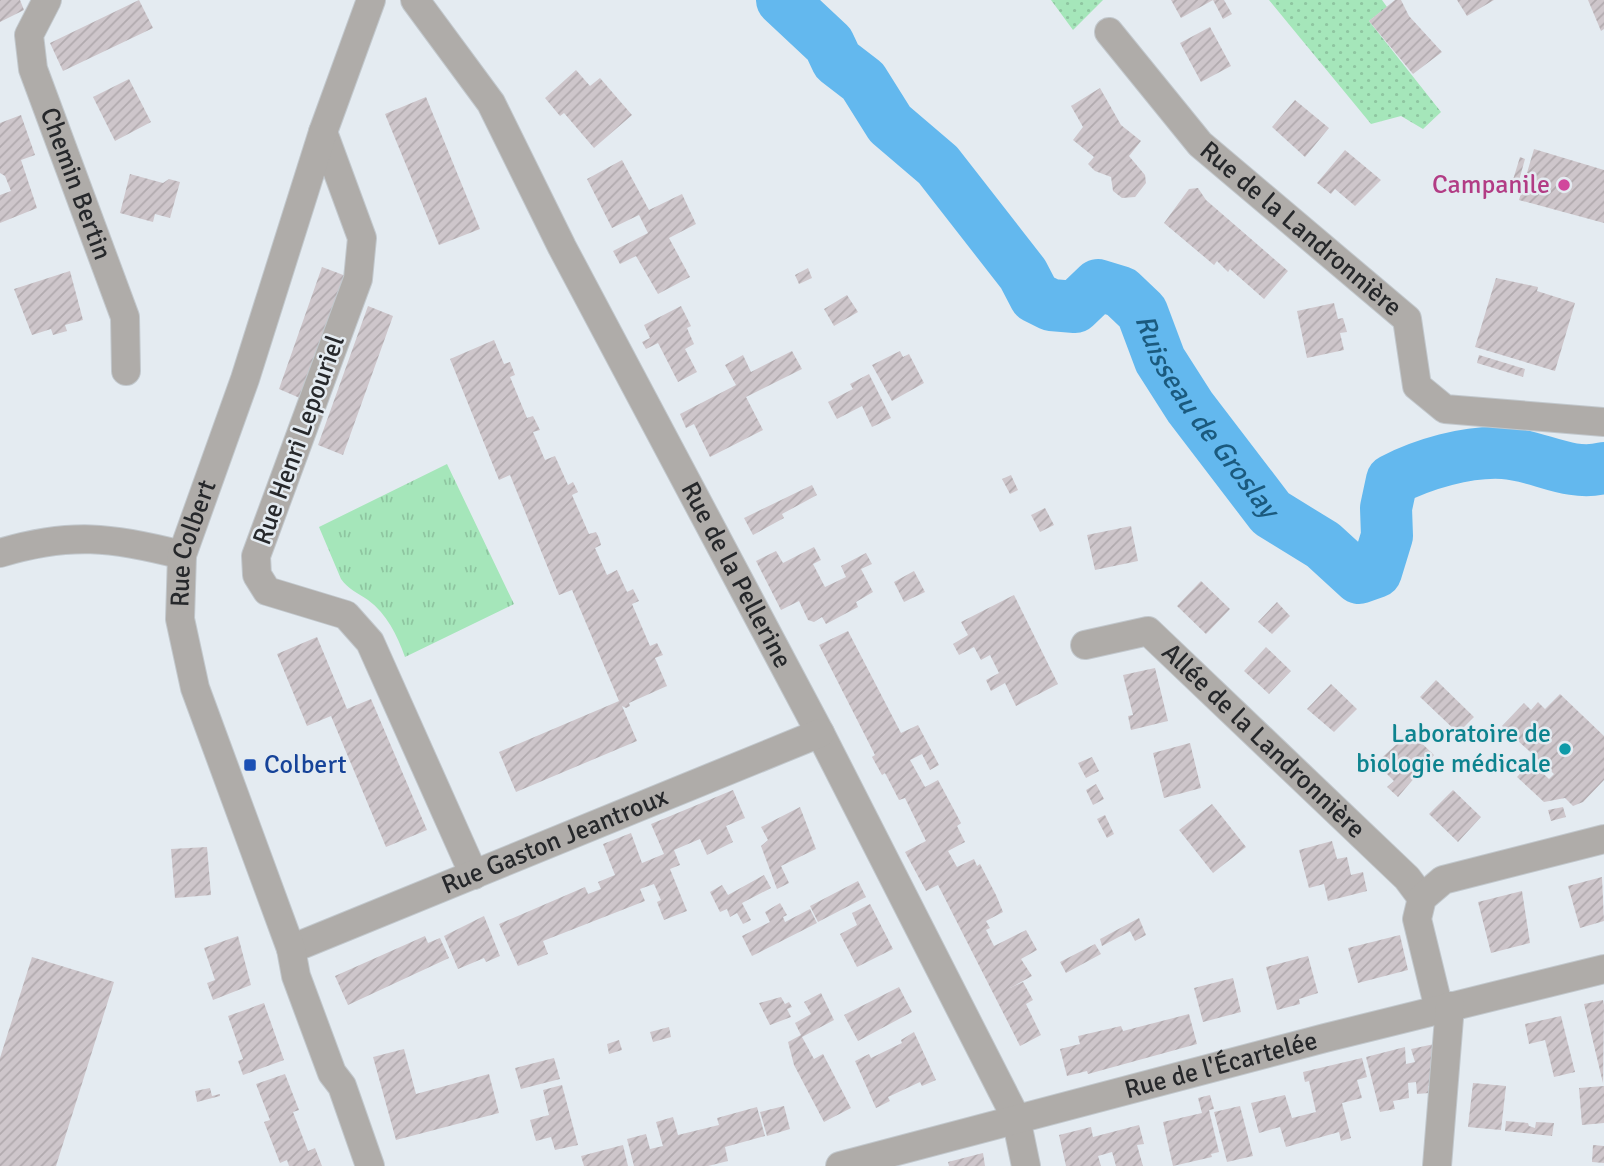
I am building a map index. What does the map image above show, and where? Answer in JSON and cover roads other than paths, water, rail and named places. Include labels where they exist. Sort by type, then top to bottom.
[{"type":"street","name":"Chemin Bertin","points":[[47,0],[29,35],[33,69],[125,317],[126,371]]},
{"type":"street","name":"Rue Colbert","points":[[370,1166],[342,1086],[332,1073],[296,976],[291,949],[195,688],[180,619],[182,555],[245,379],[323,132],[371,0]]},
{"type":"street","name":"Rue de la Pellerine","points":[[415,0],[491,103],[562,247],[820,733],[1016,1118],[1026,1166]]},
{"type":"street","name":"Rue de la Landronnière","points":[[1109,32],[1200,144],[1407,319],[1417,386],[1445,409],[1604,422]]},
{"type":"street","name":"Rue Henri Lepouriel","points":[[323,132],[362,238],[358,279],[256,556],[257,575],[267,591],[346,615],[370,642],[474,875]]},
{"type":"street","points":[[0,553],[63,539],[122,539],[182,555]]},
{"type":"street","name":"Allée de la Landronnière","points":[[1085,645],[1148,631],[1288,762],[1407,878],[1422,898]]},
{"type":"street","name":"Rue Gaston Jeantroux","points":[[291,949],[820,733]]},
{"type":"street","points":[[1437,1166],[1444,1007],[1417,919],[1422,898],[1443,880],[1604,839]]},
{"type":"street","name":"Rue de l'Écartelée","points":[[840,1166],[1444,1007],[1604,969]]},
{"type":"waterway","name":"Ruisseau de Groslay","points":[[782,0],[829,44],[837,61],[863,81],[890,124],[938,165],[1023,274],[1035,297],[1051,305],[1075,307],[1098,285],[1121,292],[1142,312],[1160,360],[1190,407],[1271,513],[1323,545],[1359,578],[1376,572],[1387,536],[1386,508],[1392,480],[1404,474],[1446,460],[1489,453],[1516,455],[1578,470],[1604,468]]},
{"type":"place","name":"Campanile","points":[[1564,185]]},
{"type":"place","name":"Laboratoire de biologie médicale","points":[[1565,749]]},
{"type":"place","name":"Colbert","points":[[250,765]]}]
